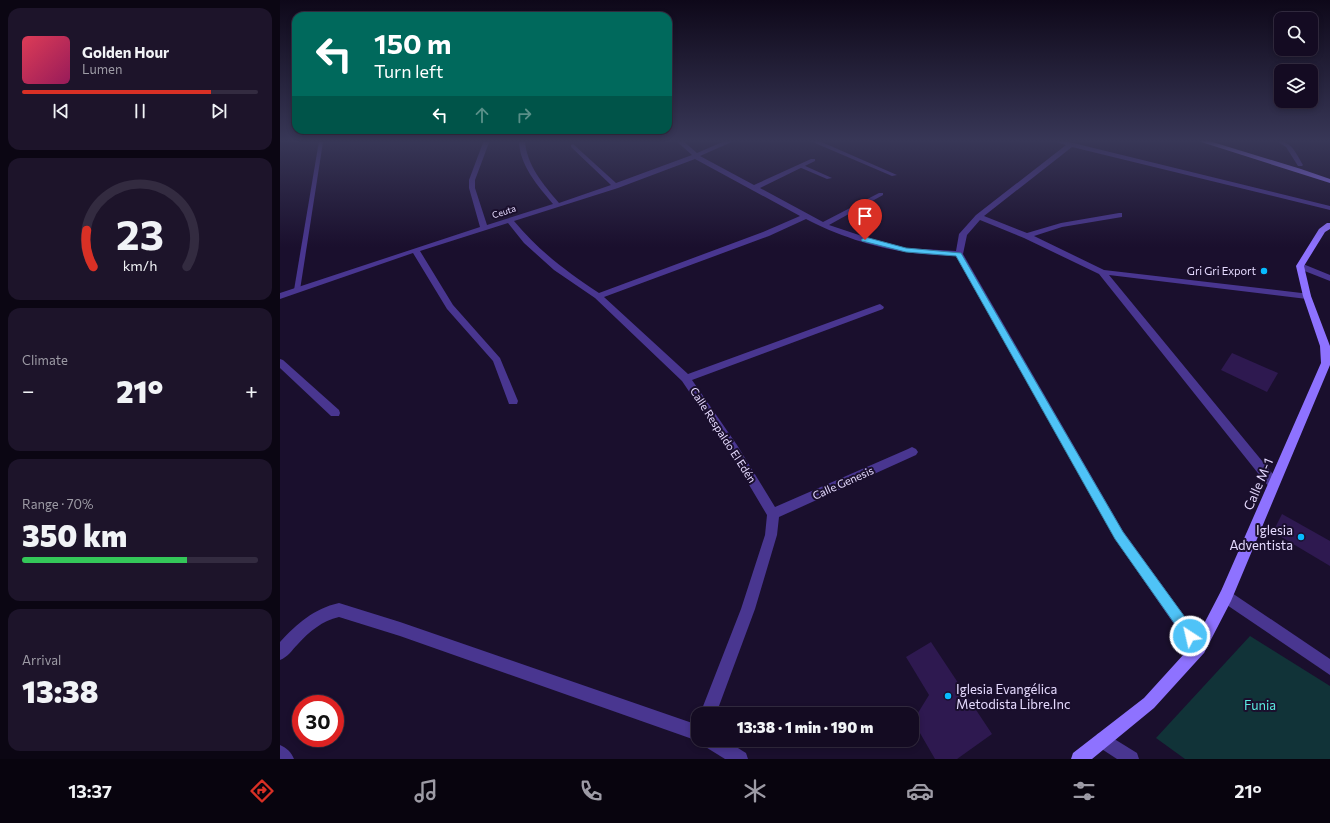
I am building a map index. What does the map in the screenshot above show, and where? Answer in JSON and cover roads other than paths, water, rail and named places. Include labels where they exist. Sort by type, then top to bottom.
[{"type":"street","points":[[474,175],[472,188],[484,229]]},
{"type":"street","points":[[536,175],[557,205]]},
{"type":"street","points":[[604,175],[615,186]]},
{"type":"street","name":"Ceuta","points":[[280,296],[415,250],[484,229],[644,175]]},
{"type":"street","points":[[732,175],[823,225],[865,240],[906,250],[959,254]]},
{"type":"street","points":[[754,188],[781,175]]},
{"type":"street","points":[[1030,175],[979,217],[963,234],[959,254],[1119,535],[1199,648]]},
{"type":"street","points":[[1196,175],[1330,208]]},
{"type":"street","points":[[1314,175],[1330,181]]},
{"type":"street","points":[[823,225],[881,194]]},
{"type":"street","points":[[1027,236],[1048,228],[1069,223],[1119,215]]},
{"type":"street","points":[[598,296],[766,234],[805,216]]},
{"type":"street","points":[[979,217],[1027,236],[1102,272],[1307,296]]},
{"type":"street","name":"Calle Respaldo El Edén","points":[[510,220],[527,241],[557,268],[598,296],[686,378],[733,448],[773,514]]},
{"type":"street","points":[[1330,225],[1322,231],[1300,266],[1330,278]]},
{"type":"street","points":[[415,250],[450,307],[497,360],[513,401]]},
{"type":"street","name":"Calle M-1","points":[[1079,759],[1149,702],[1199,648],[1226,596],[1273,483],[1326,363],[1327,347],[1307,296],[1300,266]]},
{"type":"street","points":[[1102,272],[1273,483]]},
{"type":"street","points":[[686,378],[880,307]]},
{"type":"street","points":[[280,362],[335,413]]},
{"type":"street","name":"Calle Genesis","points":[[773,514],[912,452]]},
{"type":"street","points":[[711,707],[748,608],[771,534],[773,514]]},
{"type":"street","points":[[1226,596],[1330,668]]},
{"type":"street","points":[[280,653],[312,619],[329,611],[339,610],[400,629],[691,731]]},
{"type":"street","points":[[1104,740],[1131,759]]},
{"type":"street","points":[[721,747],[740,759]]},
{"type":"street","points":[[280,753],[286,759]]},
{"type":"lane","points":[[297,290],[316,175]]},
{"type":"lane","points":[[823,175],[829,178]]},
{"type":"place","name":"Gri Gri Export","points":[[1264,271]]},
{"type":"place","name":"Iglesia Adventista","points":[[1301,537]]},
{"type":"place","name":"Iglesia Evangélica Metodista Libre.Inc","points":[[948,696]]},
{"type":"park label","name":"Funia","points":[[1260,705]]}]
